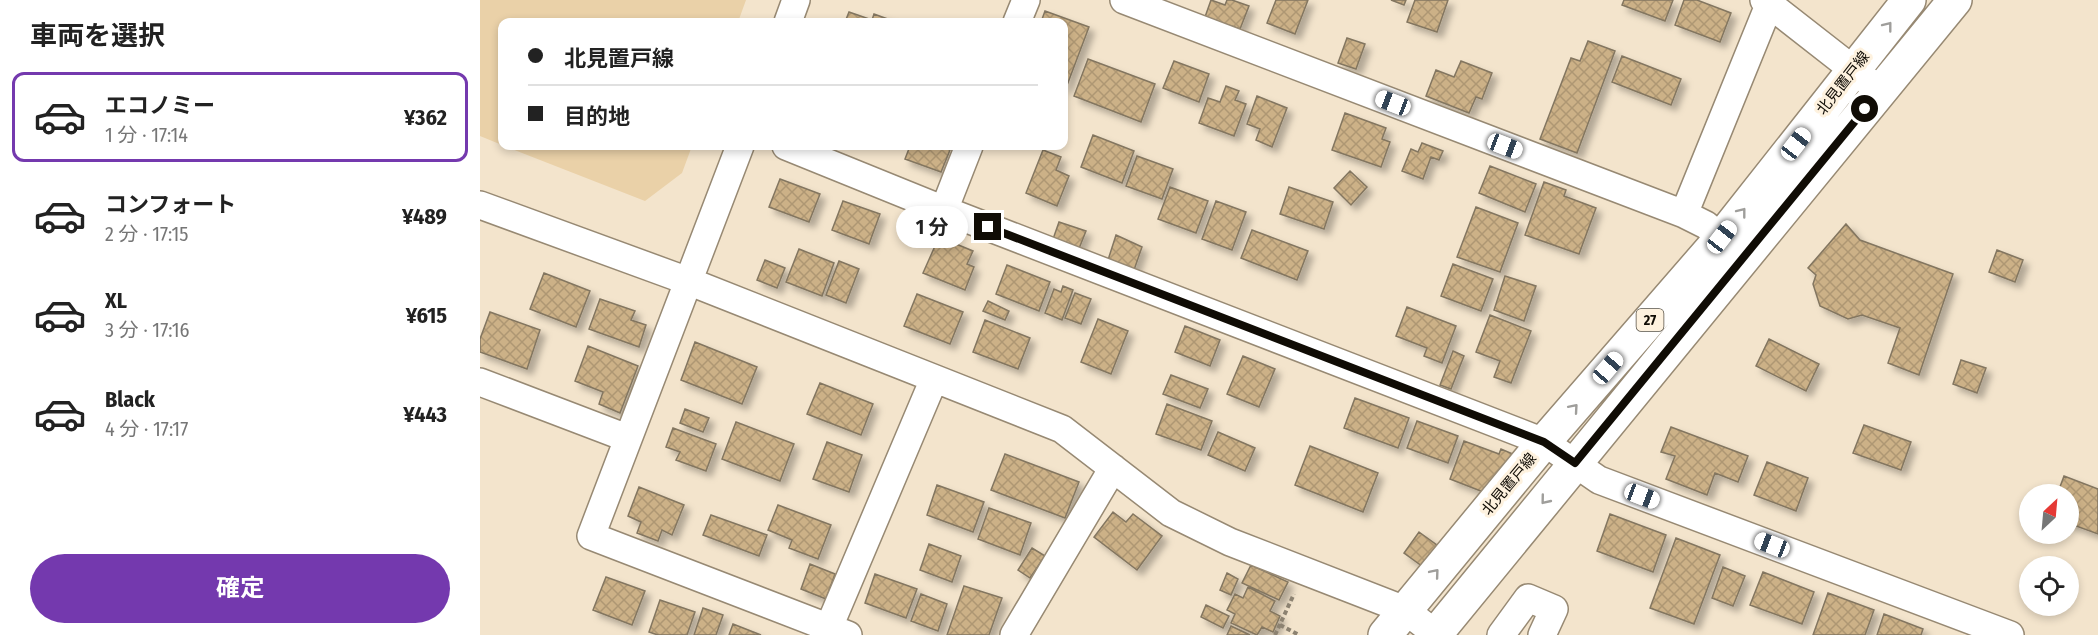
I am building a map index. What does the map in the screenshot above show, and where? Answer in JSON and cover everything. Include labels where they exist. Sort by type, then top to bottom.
[{"type":"main road","name":"北見置戸線","points":[[1436,635],[1575,463],[1732,247],[1854,70],[1909,0]]},
{"type":"main road","name":"北見置戸線","points":[[1385,635],[1544,442],[1880,91],[1955,0]]},
{"type":"street","points":[[789,18],[796,0]]},
{"type":"street","points":[[1019,18],[1026,0]]},
{"type":"street","points":[[1124,0],[1684,214],[1732,247]]},
{"type":"street","points":[[1684,214],[1768,1],[1880,91]]},
{"type":"street","points":[[738,150],[591,536],[839,631],[934,379]]},
{"type":"street","points":[[796,150],[944,210],[1544,442],[1599,480],[2010,635]]},
{"type":"street","points":[[944,210],[967,150]]},
{"type":"street","points":[[480,205],[688,280],[1062,429],[1171,513],[1230,542],[1405,610],[1436,635]]},
{"type":"street","points":[[480,382],[627,438]]},
{"type":"street","points":[[1014,635],[1113,468]]},
{"type":"street","points":[[1501,635],[1528,598],[1554,609],[1542,635]]},
{"type":"path","points":[[1275,635],[1305,571]]},
{"type":"path","points":[[1280,625],[1299,635]]},
{"type":"shaded area","points":[[480,0],[746,0],[739,18],[498,18],[498,143],[480,136]]},
{"type":"shaded area","points":[[514,150],[691,150],[682,173],[645,201]]},
{"type":"building","points":[[1211,0],[1225,5],[1227,0],[1232,0],[1249,6],[1240,29],[1205,17]]},
{"type":"building","points":[[1276,0],[1308,0],[1295,34],[1267,23]]},
{"type":"building","points":[[1391,0],[1406,0],[1404,5]]},
{"type":"building","points":[[1415,0],[1448,0],[1437,32],[1407,22]]},
{"type":"building","points":[[1624,0],[1673,0],[1665,21],[1622,5]]},
{"type":"building","points":[[1684,0],[1697,0],[1731,13],[1720,42],[1675,25]]},
{"type":"building","points":[[1045,11],[1064,18],[1042,18]]},
{"type":"building","points":[[849,12],[866,18],[847,18]]},
{"type":"building","points":[[874,14],[885,18],[873,18]]},
{"type":"building","points":[[1068,19],[1089,27],[1068,83]]},
{"type":"building","points":[[1347,38],[1365,44],[1356,69],[1338,63]]},
{"type":"building","points":[[1588,41],[1615,51],[1577,153],[1540,139],[1571,58],[1580,61]]},
{"type":"building","points":[[1622,56],[1681,79],[1671,105],[1612,82]]},
{"type":"building","points":[[1088,59],[1155,84],[1141,122],[1074,96]]},
{"type":"building","points":[[1174,61],[1209,74],[1199,102],[1163,88]]},
{"type":"building","points":[[1461,61],[1492,73],[1482,99],[1476,97],[1469,113],[1426,96],[1436,70],[1454,77]]},
{"type":"building","points":[[1226,86],[1239,91],[1235,100],[1246,104],[1234,136],[1199,123],[1208,98],[1220,102]]},
{"type":"building","points":[[1257,96],[1287,108],[1272,147],[1256,140],[1260,129],[1247,124]]},
{"type":"building","points":[[1345,113],[1386,128],[1382,139],[1390,142],[1381,167],[1332,150]]},
{"type":"building","points":[[1093,135],[1134,151],[1122,183],[1081,167]]},
{"type":"building","points":[[1422,143],[1443,151],[1439,160],[1431,157],[1423,179],[1402,171],[1411,149],[1418,152]]},
{"type":"building","points":[[908,150],[950,150],[941,172],[905,159]]},
{"type":"building","points":[[1043,150],[1061,157],[1056,170],[1069,176],[1057,206],[1026,193]]},
{"type":"building","points":[[1137,156],[1173,169],[1162,199],[1126,186]]},
{"type":"building","points":[[1490,166],[1536,184],[1525,212],[1479,193]]},
{"type":"building","points":[[1350,171],[1367,187],[1351,205],[1334,188]]},
{"type":"building","points":[[780,179],[820,194],[809,222],[769,207]]},
{"type":"building","points":[[1544,182],[1566,190],[1564,196],[1596,208],[1579,254],[1525,235]]},
{"type":"building","points":[[1170,187],[1208,201],[1196,233],[1158,219]]},
{"type":"building","points":[[1289,187],[1333,202],[1324,229],[1280,214]]},
{"type":"building","points":[[843,201],[880,214],[869,244],[832,230]]},
{"type":"building","points":[[1216,201],[1246,212],[1232,250],[1202,239]]},
{"type":"building","points":[[1476,207],[1518,223],[1500,272],[1457,257]]},
{"type":"building","points":[[1059,222],[1086,231],[1078,251],[1052,242]]},
{"type":"building","points":[[1846,224],[1860,240],[1953,274],[1919,375],[1888,363],[1900,328],[1862,315],[1848,319],[1820,306],[1813,284],[1816,275],[1808,268]]},
{"type":"building","points":[[1252,230],[1308,251],[1297,280],[1241,258]]},
{"type":"building","points":[[1116,235],[1142,247],[1134,270],[1108,260]]},
{"type":"building","points":[[939,237],[973,251],[967,264],[974,267],[965,290],[923,273]]},
{"type":"building","points":[[799,249],[834,263],[822,296],[786,282]]},
{"type":"building","points":[[1997,250],[2023,260],[2015,282],[1989,272]]},
{"type":"building","points":[[765,260],[785,268],[777,288],[757,280]]},
{"type":"building","points":[[839,261],[859,269],[846,303],[826,295]]},
{"type":"building","points":[[1453,264],[1493,279],[1481,311],[1441,296]]},
{"type":"building","points":[[1007,265],[1050,282],[1039,311],[996,294]]},
{"type":"building","points":[[544,273],[590,291],[576,327],[530,309]]},
{"type":"building","points":[[1505,276],[1536,286],[1524,321],[1494,310]]},
{"type":"building","points":[[1063,286],[1073,290],[1062,320],[1045,313],[1054,289],[1061,292]]},
{"type":"building","points":[[1075,293],[1091,299],[1081,324],[1065,318]]},
{"type":"building","points":[[917,294],[963,312],[950,344],[904,326]]},
{"type":"building","points":[[600,299],[635,311],[631,320],[646,325],[639,347],[589,329]]},
{"type":"building","points":[[988,301],[1009,311],[1005,320],[983,311]]},
{"type":"building","points":[[1407,307],[1456,326],[1442,363],[1424,356],[1427,348],[1396,336]]},
{"type":"building","points":[[490,312],[540,330],[527,369],[480,352],[480,339]]},
{"type":"building","points":[[1490,315],[1531,331],[1511,383],[1494,377],[1500,361],[1476,352]]},
{"type":"building","points":[[1098,319],[1128,331],[1111,374],[1081,362]]},
{"type":"building","points":[[985,320],[1030,338],[1018,369],[973,352]]},
{"type":"building","points":[[1185,326],[1220,340],[1210,366],[1175,352]]},
{"type":"building","points":[[1769,339],[1819,364],[1806,391],[1756,366]]},
{"type":"building","points":[[695,342],[757,367],[742,404],[681,380]]},
{"type":"building","points":[[588,346],[638,366],[620,413],[599,404],[603,392],[575,381]]},
{"type":"building","points":[[1453,351],[1464,356],[1451,389],[1440,385]]},
{"type":"building","points":[[1243,356],[1275,369],[1259,407],[1227,394]]},
{"type":"building","points":[[1961,360],[1986,368],[1977,393],[1953,384]]},
{"type":"building","points":[[1171,375],[1208,389],[1200,408],[1163,394]]},
{"type":"building","points":[[820,383],[873,404],[861,435],[807,414]]},
{"type":"building","points":[[1355,398],[1409,418],[1398,448],[1344,428]]},
{"type":"building","points":[[1167,404],[1212,421],[1201,450],[1156,434]]},
{"type":"building","points":[[685,409],[709,418],[703,432],[680,423]]},
{"type":"building","points":[[1417,421],[1458,436],[1448,463],[1407,448]]},
{"type":"building","points":[[736,422],[794,444],[780,481],[722,459]]},
{"type":"building","points":[[1864,425],[1911,442],[1901,470],[1853,453]]},
{"type":"building","points":[[1671,427],[1748,456],[1738,482],[1715,473],[1707,495],[1666,479],[1675,456],[1661,452]]},
{"type":"building","points":[[673,428],[716,444],[706,471],[676,460],[680,452],[666,447]]},
{"type":"building","points":[[1218,432],[1255,448],[1245,471],[1208,455]]},
{"type":"building","points":[[1464,441],[1499,454],[1501,449],[1513,454],[1491,495],[1450,479]]},
{"type":"building","points":[[827,442],[862,455],[849,492],[813,479]]},
{"type":"building","points":[[1310,446],[1378,473],[1363,512],[1295,485]]},
{"type":"building","points":[[1005,454],[1079,482],[1065,518],[991,490]]},
{"type":"building","points":[[1767,462],[1808,478],[1796,511],[1754,495]]},
{"type":"building","points":[[2064,476],[2098,489],[2098,534],[2079,527],[2079,484],[2061,484]]},
{"type":"building","points":[[937,485],[984,502],[973,532],[927,515]]},
{"type":"building","points":[[639,487],[684,505],[672,535],[662,530],[658,541],[637,533],[641,522],[628,516]]},
{"type":"building","points":[[778,505],[831,525],[818,559],[789,548],[792,540],[768,530]]},
{"type":"building","points":[[989,508],[1031,523],[1020,555],[978,539]]},
{"type":"building","points":[[1113,512],[1126,522],[1133,514],[1162,536],[1137,570],[1094,537]]},
{"type":"building","points":[[1610,514],[1666,535],[1653,572],[1597,551]]},
{"type":"building","points":[[711,515],[767,535],[759,556],[703,535]]},
{"type":"building","points":[[1419,532],[1441,548],[1426,569],[1404,553]]},
{"type":"building","points":[[1676,538],[1720,555],[1694,624],[1650,608]]},
{"type":"building","points":[[929,544],[961,556],[952,582],[920,570]]},
{"type":"building","points":[[1032,548],[1045,556],[1030,578],[1018,570]]},
{"type":"building","points":[[810,564],[835,574],[826,599],[801,589]]},
{"type":"building","points":[[1251,565],[1288,582],[1279,600],[1242,583]]},
{"type":"building","points":[[1723,567],[1745,576],[1733,606],[1712,598]]},
{"type":"building","points":[[1763,572],[1814,592],[1802,624],[1750,605]]},
{"type":"building","points":[[1227,573],[1238,579],[1231,595],[1220,590]]},
{"type":"building","points":[[875,574],[917,589],[906,618],[865,603]]},
{"type":"building","points":[[606,577],[645,591],[632,625],[593,610]]},
{"type":"building","points":[[964,586],[1002,598],[989,635],[947,635]]},
{"type":"building","points":[[1248,587],[1275,601],[1270,611],[1280,616],[1273,632],[1262,627],[1257,635],[1231,623],[1235,614],[1227,610],[1235,594],[1243,598]]},
{"type":"building","points":[[1828,593],[1874,610],[1865,635],[1813,635]]},
{"type":"building","points":[[921,594],[947,604],[938,631],[911,621]]},
{"type":"building","points":[[660,600],[695,612],[687,635],[658,635],[649,632]]},
{"type":"building","points":[[1206,605],[1229,616],[1223,628],[1201,617]]},
{"type":"building","points":[[703,608],[723,615],[716,635],[694,635]]},
{"type":"building","points":[[1884,614],[1923,629],[1921,635],[1877,635]]},
{"type":"building","points":[[733,624],[761,635],[729,635]]},
{"type":"building","points":[[1231,626],[1250,635],[1227,635]]},
{"type":"route","points":[[988,227],[1544,442],[1575,463],[1865,109]]}]
